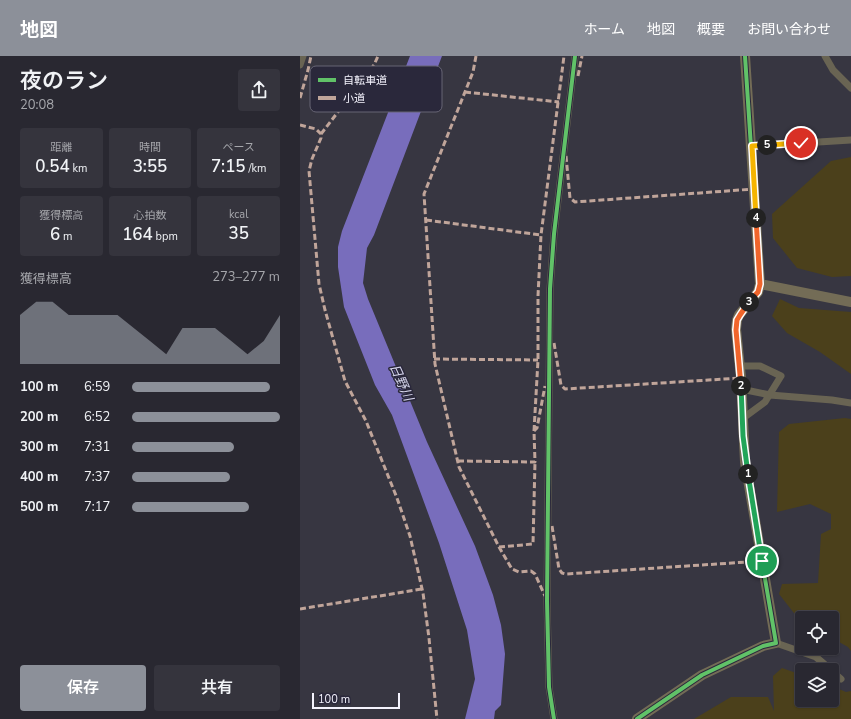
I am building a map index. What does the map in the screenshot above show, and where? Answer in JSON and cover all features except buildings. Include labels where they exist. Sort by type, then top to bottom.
[{"type":"street","points":[[300,65],[303,56]]},
{"type":"street","points":[[554,719],[548,671],[547,601],[550,289],[554,234],[576,56]]},
{"type":"street","points":[[746,56],[760,284],[758,292],[737,320],[736,330],[740,366],[745,462],[776,643]]},
{"type":"street","points":[[825,56],[832,70],[851,88]]},
{"type":"street","points":[[752,146],[851,140]]},
{"type":"street","points":[[760,284],[851,302]]},
{"type":"street","points":[[740,366],[760,366],[781,376],[765,402],[742,419]]},
{"type":"street","points":[[741,389],[770,395],[851,403]]},
{"type":"street","points":[[637,719],[702,675],[763,646],[776,643],[816,657],[822,663]]},
{"type":"shaded area","points":[[851,157],[851,276],[832,277],[797,268],[773,238],[772,214],[831,161]]},
{"type":"shaded area","points":[[780,299],[799,308],[851,312],[851,374],[820,352],[787,333],[772,316]]},
{"type":"shaded area","points":[[845,418],[851,419],[851,651],[848,647],[839,642],[839,611],[795,611],[795,614],[779,594],[782,584],[818,583],[821,534],[831,529],[831,514],[810,504],[777,512],[779,432],[789,424]]},
{"type":"shaded area","points":[[782,668],[795,673],[795,707],[839,707],[839,689],[846,692],[851,691],[851,719],[694,719],[731,697],[768,697],[774,711],[773,676]]},
{"type":"water","points":[[410,56],[442,56],[438,66],[406,66]]},
{"type":"water","name":"日野川","points":[[388,112],[421,112],[374,235],[367,248],[363,283],[368,299],[427,442],[475,546],[493,595],[501,625],[505,654],[501,705],[495,711],[494,719],[465,719],[475,679],[467,630],[439,543],[392,415],[375,385],[344,307],[338,267],[338,247],[342,231]]},
{"type":"marked path","points":[[300,98],[311,56]]},
{"type":"marked path","points":[[373,66],[378,56]]},
{"type":"marked path","points":[[476,56],[473,72],[424,194],[435,364],[459,467],[499,547],[512,569],[519,572],[531,571],[535,574],[545,596]]},
{"type":"marked path","points":[[534,431],[538,360],[538,296],[541,235],[564,56]]},
{"type":"marked path","points":[[578,76],[582,56]]},
{"type":"marked path","points":[[465,92],[559,102]]},
{"type":"marked path","points":[[321,134],[338,112]]},
{"type":"marked path","points":[[300,125],[316,129],[321,134],[321,138],[312,159],[309,171],[319,284],[345,381],[366,421],[397,498],[410,536],[423,593],[437,719]]},
{"type":"marked path","points":[[566,156],[570,198],[575,202],[754,189]]},
{"type":"marked path","points":[[426,220],[541,235]]},
{"type":"marked path","points":[[554,343],[561,385],[565,389],[741,378]]},
{"type":"marked path","points":[[434,359],[538,360]]},
{"type":"marked path","points":[[458,461],[535,462],[534,431],[537,428],[545,386]]},
{"type":"marked path","points":[[499,547],[533,544],[535,462]]},
{"type":"marked path","points":[[552,526],[559,569],[562,573],[566,574],[762,561]]},
{"type":"marked path","points":[[300,609],[422,589]]},
{"type":"cycle path","points":[[554,719],[549,687],[547,601],[550,289],[554,234],[575,56]]},
{"type":"cycle path","points":[[637,719],[702,675],[763,646],[776,643],[745,462],[741,378],[736,329],[739,315],[758,292],[760,284],[745,56]]},
{"type":"route","points":[[762,561],[749,478],[745,462],[741,378],[736,330],[737,320],[750,300],[758,292],[760,284],[752,146],[801,143]]}]
